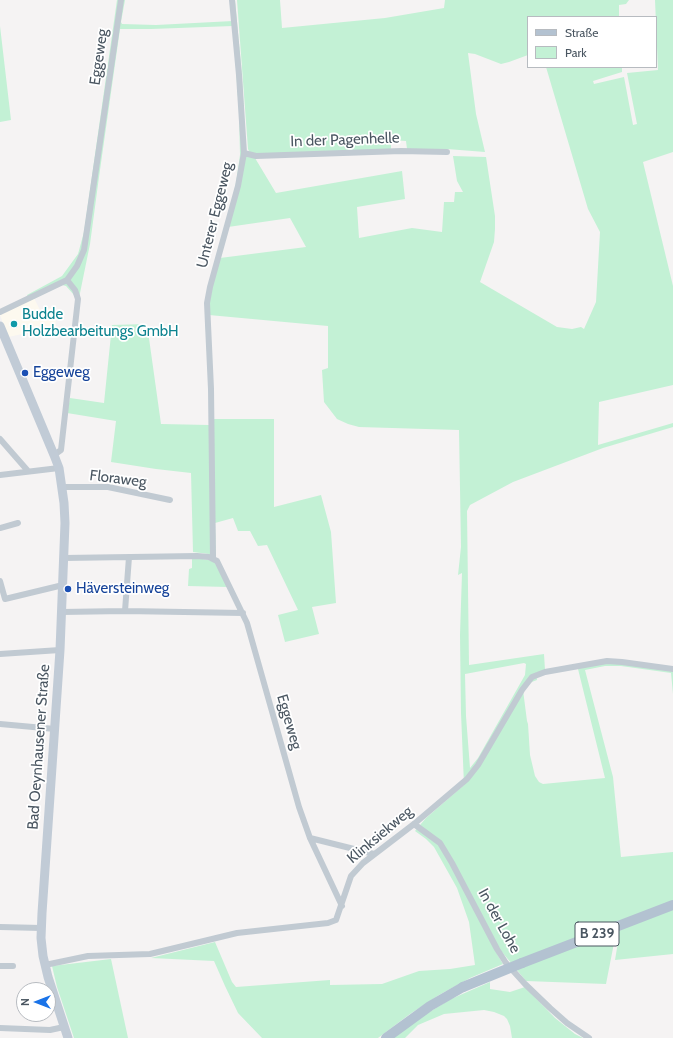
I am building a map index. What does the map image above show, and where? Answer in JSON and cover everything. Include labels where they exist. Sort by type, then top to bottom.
[{"type":"main road","name":"Bad Oeynhausener Straße","points":[[0,326],[54,455],[59,468],[62,487],[65,524],[60,650],[41,928],[44,965],[68,1038]]},
{"type":"main road","name":"B 239","points":[[386,1038],[424,1010],[463,987],[673,905]]},
{"type":"street","name":"Eggeweg","points":[[67,280],[77,266],[84,250],[121,0]]},
{"type":"street","name":"Unterer Eggeweg","points":[[213,558],[211,389],[207,303],[238,186],[244,153],[232,0]]},
{"type":"street","name":"In der Pagenhelle","points":[[244,153],[256,156],[400,151],[447,152]]},
{"type":"street","points":[[0,312],[67,280],[75,290],[78,299],[61,450],[54,455]]},
{"type":"street","points":[[0,439],[28,471]]},
{"type":"street","points":[[0,475],[59,468]]},
{"type":"street","name":"Floraweg","points":[[62,487],[108,487],[170,500]]},
{"type":"street","points":[[0,528],[18,523]]},
{"type":"street","points":[[64,558],[208,556],[213,558]]},
{"type":"street","points":[[125,610],[129,557]]},
{"type":"street","name":"Eggeweg","points":[[213,558],[218,563],[243,613],[299,807],[310,838],[342,906]]},
{"type":"street","points":[[0,581],[5,599],[63,585]]},
{"type":"street","points":[[61,612],[125,610],[243,613]]},
{"type":"street","points":[[0,654],[60,650]]},
{"type":"street","name":"Klinksiekweg","points":[[44,965],[88,956],[150,954],[236,933],[328,923],[336,920],[351,876],[363,863],[414,824],[467,779],[474,770],[522,690],[532,677],[545,672],[607,661],[673,669]]},
{"type":"street","points":[[0,724],[55,729]]},
{"type":"street","name":"In der Lohe","points":[[414,824],[440,843],[506,963],[550,1008],[567,1023],[589,1038]]},
{"type":"street","points":[[310,838],[374,854]]},
{"type":"street","points":[[0,927],[41,928]]},
{"type":"street","points":[[0,966],[13,966]]},
{"type":"street","points":[[0,1028],[50,1030],[64,1027]]},
{"type":"street","points":[[30,1030],[30,1038]]},
{"type":"shaded area","points":[[34,298],[40,310],[55,307],[56,327],[8,337],[0,315]]},
{"type":"green space","points":[[117,0],[125,0],[121,22],[122,24],[156,25],[233,21],[235,0],[242,75],[246,156],[255,158],[276,193],[402,171],[405,199],[357,207],[359,238],[412,228],[442,232],[444,202],[454,202],[455,192],[463,192],[457,181],[453,156],[486,157],[495,216],[495,229],[494,242],[480,282],[557,327],[572,329],[581,327],[584,329],[596,302],[600,232],[588,209],[546,68],[622,68],[622,72],[593,81],[594,84],[624,77],[633,125],[637,124],[627,73],[658,70],[657,16],[656,16],[655,0],[673,0],[673,152],[643,162],[673,286],[673,385],[599,402],[598,445],[673,423],[673,427],[603,448],[513,482],[470,505],[467,511],[469,665],[544,654],[545,670],[536,673],[537,680],[529,683],[523,690],[528,724],[530,755],[535,776],[539,782],[543,784],[605,778],[577,665],[607,660],[673,668],[673,694],[671,673],[621,666],[605,666],[585,670],[613,777],[621,857],[673,852],[673,954],[615,960],[618,942],[614,943],[606,984],[526,981],[502,952],[497,954],[503,964],[470,978],[439,995],[378,1038],[262,1038],[238,1013],[214,961],[151,958],[215,942],[232,982],[236,987],[330,980],[330,985],[382,984],[419,971],[450,969],[475,965],[469,922],[457,888],[434,847],[415,831],[426,818],[464,785],[460,635],[462,573],[458,575],[461,547],[459,430],[359,427],[337,419],[324,402],[322,370],[328,368],[328,326],[209,315],[214,419],[274,419],[274,507],[321,495],[331,532],[336,603],[312,607],[319,634],[285,642],[278,615],[298,610],[267,545],[258,546],[250,531],[238,531],[233,518],[215,523],[216,556],[193,552],[191,473],[111,462],[116,421],[67,413],[70,398],[104,403],[112,325],[147,324],[161,424],[209,425],[209,389],[205,313],[236,183],[240,155],[239,112],[233,26],[120,29],[90,244],[79,298],[66,286],[62,285],[29,301],[27,295],[62,276],[78,254],[84,232]],"holes":[[[290,218],[306,247],[220,258],[228,227]],[[524,663],[526,664],[525,675],[478,758],[470,768],[466,716],[465,674]]]},
{"type":"green space","points":[[237,0],[280,0],[282,28],[385,18],[444,8],[445,0],[629,0],[626,4],[619,5],[619,16],[527,16],[527,55],[509,62],[501,64],[475,54],[468,53],[476,114],[485,152],[447,149],[407,149],[406,141],[391,140],[391,149],[258,155],[250,153],[248,149]]},
{"type":"green space","points":[[0,26],[11,120],[0,122]]},
{"type":"green space","points":[[197,558],[214,561],[228,587],[188,586],[189,569],[192,568],[192,559]]},
{"type":"green space","points":[[111,959],[128,1038],[74,1038],[57,987],[52,966]]},
{"type":"green space","points":[[490,982],[490,989],[510,992],[525,987],[555,1018],[575,1034],[583,1038],[512,1038],[510,1026],[504,1016],[484,1010],[444,1014],[418,1025],[405,1038],[392,1038],[408,1025],[451,999]]},
{"type":"place","name":"Budde Holzbearbeitungs GmbH","points":[[14,324]]},
{"type":"place","name":"Eggeweg","points":[[25,373]]},
{"type":"place","name":"Häversteinweg","points":[[68,589]]}]
